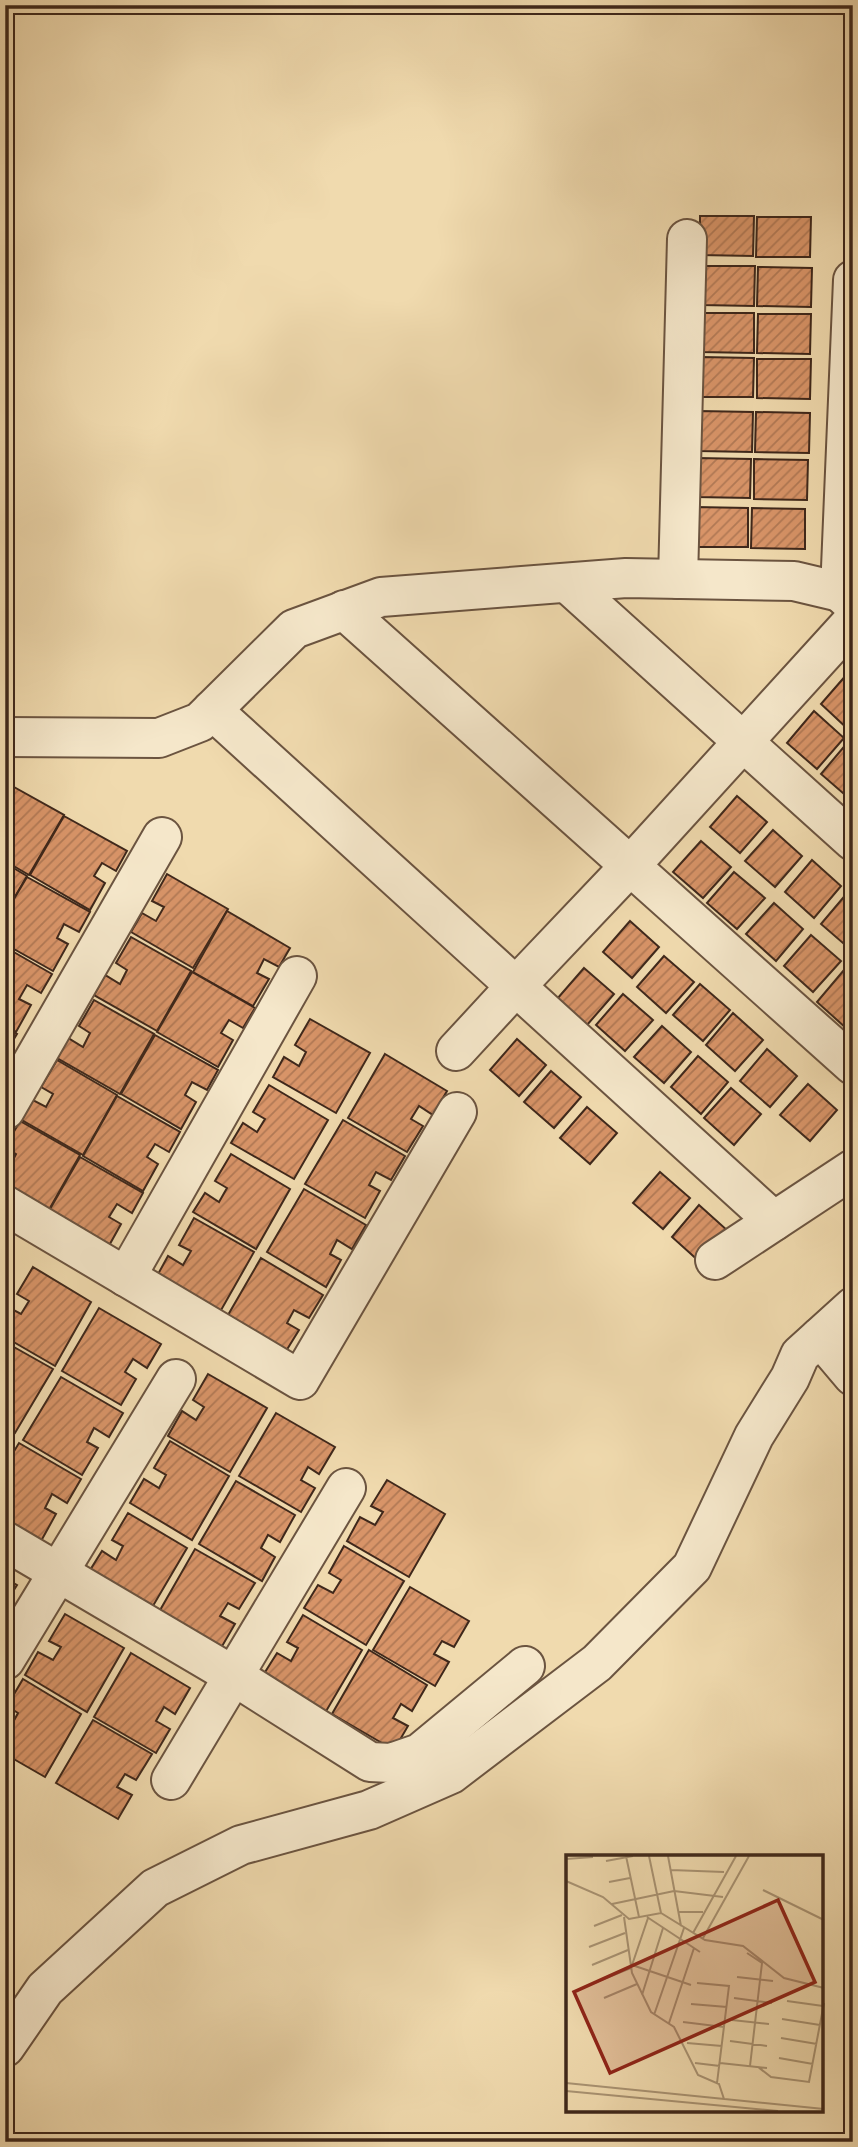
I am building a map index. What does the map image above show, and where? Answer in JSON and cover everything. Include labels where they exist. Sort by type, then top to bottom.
[{"type":"street","points":[[678,579],[687,239]]},
{"type":"street","points":[[456,1052],[742,743],[850,603],[853,279]]},
{"type":"street","points":[[5,737],[159,738],[200,722],[294,629],[382,597],[626,579],[678,579],[794,581],[850,603]]},
{"type":"street","points":[[567,583],[853,841]]},
{"type":"street","points":[[344,610],[853,1065]]},
{"type":"street","points":[[212,710],[774,1221]]},
{"type":"street","points":[[5,1110],[162,837]]},
{"type":"street","points":[[126,1277],[297,976]]},
{"type":"street","points":[[5,1205],[300,1380],[457,1112]]},
{"type":"street","points":[[715,1260],[853,1169]]},
{"type":"street","points":[[5,2048],[45,1989],[155,1888],[241,1845],[369,1810],[450,1774],[597,1663],[692,1567],[754,1436],[790,1378],[800,1355],[853,1307]]},
{"type":"street","points":[[820,1337],[853,1377]]},
{"type":"street","points":[[5,1660],[176,1379]]},
{"type":"street","points":[[171,1780],[346,1488]]},
{"type":"street","points":[[5,1541],[234,1676],[370,1762],[391,1763],[420,1753],[525,1666]]},
{"type":"building","points":[[700,216],[754,216],[753,256],[700,255]]},
{"type":"building","points":[[757,217],[811,217],[810,257],[756,257]]},
{"type":"building","points":[[701,266],[755,266],[754,306],[701,305]]},
{"type":"building","points":[[758,267],[812,268],[811,307],[757,306]]},
{"type":"building","points":[[701,313],[754,313],[754,353],[700,352]]},
{"type":"building","points":[[758,314],[811,314],[810,354],[757,353]]},
{"type":"building","points":[[701,357],[754,358],[753,397],[700,397]]},
{"type":"building","points":[[757,359],[811,359],[810,399],[757,398]]},
{"type":"building","points":[[699,411],[753,412],[752,452],[699,451]]},
{"type":"building","points":[[756,412],[810,413],[809,453],[755,452]]},
{"type":"building","points":[[697,458],[751,459],[750,498],[696,497]]},
{"type":"building","points":[[754,459],[808,460],[807,500],[754,499]]},
{"type":"building","points":[[695,507],[748,508],[748,547],[694,547]]},
{"type":"building","points":[[752,508],[805,509],[805,549],[751,548]]},
{"type":"building","points":[[848,673],[853,677],[853,728],[850,731],[821,704]]},
{"type":"building","points":[[814,711],[844,738],[817,769],[787,743]]},
{"type":"building","points":[[848,742],[853,746],[851,800],[821,774]]},
{"type":"building","points":[[5,782],[64,815],[29,875],[5,861]]},
{"type":"building","points":[[737,796],[767,822],[740,853],[710,827]]},
{"type":"building","points":[[64,816],[127,851],[116,871],[102,863],[94,876],[105,883],[90,910],[30,875]]},
{"type":"building","points":[[773,830],[802,856],[775,887],[745,861]]},
{"type":"building","points":[[701,841],[731,867],[703,898],[673,872]]},
{"type":"building","points":[[812,860],[841,886],[814,918],[785,892]]},
{"type":"building","points":[[5,863],[27,876],[5,914]]},
{"type":"building","points":[[734,872],[765,898],[737,929],[707,903]]},
{"type":"building","points":[[167,874],[228,909],[193,968],[131,932],[142,913],[156,921],[164,907],[152,901]]},
{"type":"building","points":[[27,877],[90,912],[79,932],[64,924],[57,938],[68,944],[53,971],[5,944],[5,914]]},
{"type":"building","points":[[848,892],[853,897],[851,950],[821,924]]},
{"type":"building","points":[[774,903],[803,929],[776,961],[746,934]]},
{"type":"building","points":[[227,911],[290,948],[279,967],[264,959],[257,973],[269,979],[253,1006],[193,972]]},
{"type":"building","points":[[630,921],[659,947],[632,978],[603,952]]},
{"type":"building","points":[[811,935],[841,961],[813,992],[784,966]]},
{"type":"building","points":[[131,937],[191,971],[157,1031],[94,995],[105,975],[120,984],[127,970],[116,963]]},
{"type":"building","points":[[5,947],[52,974],[41,993],[27,985],[19,999],[31,1005],[16,1032],[5,1026]]},
{"type":"building","points":[[664,956],[694,982],[666,1013],[637,987]]},
{"type":"building","points":[[584,968],[614,994],[587,1025],[557,999]]},
{"type":"building","points":[[844,970],[853,978],[853,1021],[846,1028],[817,1002]]},
{"type":"building","points":[[192,972],[255,1008],[243,1028],[229,1020],[221,1033],[233,1040],[218,1067],[157,1032]]},
{"type":"building","points":[[700,984],[730,1010],[703,1041],[673,1015]]},
{"type":"building","points":[[623,994],[653,1020],[625,1051],[596,1025]]},
{"type":"building","points":[[94,1000],[154,1034],[120,1094],[57,1058],[68,1038],[83,1047],[90,1033],[79,1026]]},
{"type":"building","points":[[733,1013],[763,1040],[735,1071],[706,1045]]},
{"type":"building","points":[[310,1019],[370,1053],[336,1113],[273,1077],[284,1057],[299,1066],[306,1052],[295,1045]]},
{"type":"building","points":[[662,1026],[691,1052],[664,1083],[634,1057]]},
{"type":"building","points":[[5,1028],[17,1034],[5,1054]]},
{"type":"building","points":[[155,1035],[218,1070],[207,1090],[192,1082],[185,1095],[196,1102],[181,1129],[121,1094]]},
{"type":"building","points":[[517,1039],[546,1065],[519,1096],[490,1070]]},
{"type":"building","points":[[767,1049],[797,1076],[770,1107],[740,1081]]},
{"type":"building","points":[[385,1054],[447,1091],[433,1115],[419,1106],[411,1119],[423,1126],[407,1152],[348,1118]]},
{"type":"building","points":[[698,1056],[728,1082],[701,1114],[671,1087]]},
{"type":"building","points":[[57,1060],[117,1095],[83,1155],[20,1119],[31,1099],[46,1107],[53,1094],[41,1087]]},
{"type":"building","points":[[551,1071],[581,1097],[554,1128],[524,1102]]},
{"type":"building","points":[[808,1084],[837,1110],[810,1141],[780,1115]]},
{"type":"building","points":[[269,1085],[328,1120],[294,1179],[231,1143],[243,1123],[257,1132],[265,1119],[253,1112]]},
{"type":"building","points":[[731,1088],[761,1114],[734,1145],[704,1118]]},
{"type":"building","points":[[117,1096],[180,1132],[169,1152],[155,1144],[147,1157],[158,1164],[143,1191],[83,1156]]},
{"type":"building","points":[[587,1107],[617,1133],[590,1164],[560,1138]]},
{"type":"building","points":[[343,1120],[405,1156],[391,1180],[376,1172],[369,1185],[380,1191],[365,1218],[305,1184]]},
{"type":"building","points":[[20,1121],[80,1155],[46,1215],[5,1192],[5,1166],[9,1168],[16,1154],[5,1147]]},
{"type":"building","points":[[231,1154],[290,1189],[256,1249],[193,1212],[205,1193],[219,1202],[227,1188],[215,1181]]},
{"type":"building","points":[[80,1157],[143,1193],[132,1213],[117,1204],[109,1217],[121,1224],[106,1251],[46,1216]]},
{"type":"building","points":[[660,1172],[690,1198],[663,1229],[633,1203]]},
{"type":"building","points":[[304,1189],[366,1225],[352,1249],[337,1240],[330,1254],[341,1260],[326,1287],[267,1252]]},
{"type":"building","points":[[699,1205],[728,1231],[701,1263],[672,1237]]},
{"type":"building","points":[[194,1218],[254,1252],[220,1312],[157,1276],[168,1256],[183,1265],[191,1251],[179,1245]]},
{"type":"building","points":[[261,1258],[323,1295],[309,1318],[294,1310],[287,1323],[299,1330],[283,1356],[224,1322]]},
{"type":"building","points":[[33,1267],[91,1302],[55,1366],[5,1337],[5,1307],[21,1314],[29,1301],[17,1294]]},
{"type":"building","points":[[99,1308],[161,1344],[147,1368],[133,1359],[125,1372],[136,1379],[121,1405],[62,1371]]},
{"type":"building","points":[[5,1342],[53,1369],[15,1433],[5,1427]]},
{"type":"building","points":[[208,1374],[267,1408],[230,1472],[168,1436],[182,1411],[196,1420],[204,1407],[193,1400]]},
{"type":"building","points":[[61,1377],[123,1413],[109,1437],[94,1428],[87,1442],[98,1448],[82,1475],[23,1440]]},
{"type":"building","points":[[276,1413],[335,1447],[319,1474],[308,1467],[301,1480],[315,1488],[301,1512],[239,1476]]},
{"type":"building","points":[[5,1434],[12,1438],[5,1449]]},
{"type":"building","points":[[170,1441],[229,1476],[192,1540],[130,1503],[144,1479],[159,1488],[166,1475],[154,1468]]},
{"type":"building","points":[[19,1443],[81,1479],[67,1503],[52,1494],[45,1508],[56,1514],[41,1541],[5,1520],[5,1466]]},
{"type":"building","points":[[387,1480],[445,1514],[409,1577],[347,1541],[360,1517],[375,1525],[383,1512],[371,1506]]},
{"type":"building","points":[[236,1481],[295,1515],[280,1542],[268,1535],[261,1548],[275,1557],[262,1581],[199,1544]]},
{"type":"building","points":[[128,1513],[187,1548],[150,1611],[87,1575],[102,1551],[116,1560],[123,1546],[112,1540]]},
{"type":"building","points":[[344,1546],[404,1581],[366,1645],[304,1608],[318,1585],[333,1593],[341,1580],[329,1573]]},
{"type":"building","points":[[195,1549],[255,1583],[239,1609],[228,1603],[220,1616],[235,1624],[221,1648],[159,1612]]},
{"type":"building","points":[[5,1578],[17,1585],[5,1604]]},
{"type":"building","points":[[410,1587],[469,1621],[454,1647],[442,1641],[434,1654],[449,1662],[435,1686],[373,1650]]},
{"type":"building","points":[[65,1614],[124,1648],[87,1712],[25,1675],[38,1652],[53,1660],[61,1647],[49,1641]]},
{"type":"building","points":[[303,1615],[362,1650],[325,1713],[262,1677],[277,1653],[291,1661],[298,1648],[287,1642]]},
{"type":"building","points":[[369,1650],[427,1685],[412,1711],[401,1704],[393,1718],[408,1726],[394,1750],[332,1714]]},
{"type":"building","points":[[131,1653],[190,1688],[175,1714],[164,1707],[156,1721],[170,1729],[156,1753],[94,1717]]},
{"type":"building","points":[[23,1679],[81,1714],[45,1777],[5,1754],[5,1722],[11,1726],[18,1713],[7,1706]]},
{"type":"building","points":[[93,1720],[152,1754],[136,1780],[125,1774],[117,1787],[132,1795],[118,1819],[56,1783]]}]
